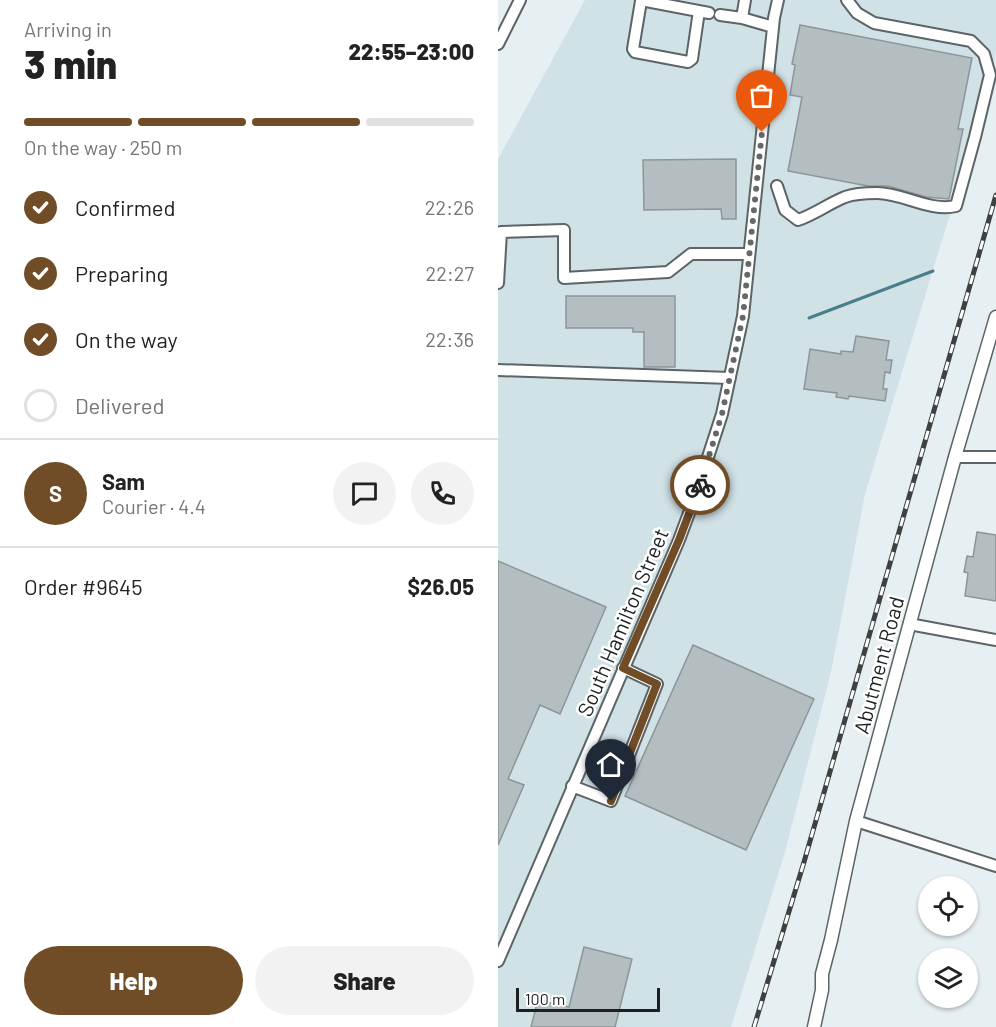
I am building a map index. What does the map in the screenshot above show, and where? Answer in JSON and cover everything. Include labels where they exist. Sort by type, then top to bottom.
[{"type":"main road","name":"Abutment Road","points":[[814,1027],[822,990],[822,974],[856,821],[955,457],[996,317]]},
{"type":"street","points":[[498,44],[520,0]]},
{"type":"street","points":[[742,18],[745,0]]},
{"type":"street","name":"South Hamilton Street","points":[[498,961],[696,497],[722,414],[743,316],[773,27],[778,0]]},
{"type":"street","points":[[777,186],[785,210],[798,220],[846,197],[879,193],[927,204],[956,206],[990,75],[984,54],[971,41],[874,23],[857,14],[847,0]]},
{"type":"street","points":[[709,13],[692,59],[688,62],[636,52],[633,49],[641,1],[742,18],[773,27]]},
{"type":"street","points":[[498,283],[501,232],[564,230],[564,278],[668,273],[691,254],[748,254]]},
{"type":"street","points":[[498,370],[730,378]]},
{"type":"street","points":[[955,457],[996,457]]},
{"type":"street","points":[[909,624],[996,640]]},
{"type":"street","points":[[572,786],[611,801],[657,684],[623,668]]},
{"type":"street","points":[[856,821],[996,866]]},
{"type":"shaded area","points":[[585,0],[996,0],[996,51],[988,105],[946,227],[865,494],[831,672],[785,852],[731,1027],[498,1027],[498,159]]},
{"type":"building","points":[[800,25],[972,58],[958,129],[963,129],[949,199],[926,197],[888,186],[868,186],[788,171],[802,97],[790,95],[795,65],[792,64]]},
{"type":"building","points":[[736,159],[736,219],[722,219],[721,209],[644,210],[643,160]]},
{"type":"building","points":[[566,296],[675,296],[675,367],[644,367],[644,332],[633,332],[633,328],[566,328]]},
{"type":"building","points":[[856,336],[889,341],[886,360],[892,360],[890,373],[885,372],[883,389],[887,389],[885,401],[849,396],[848,399],[836,397],[837,393],[804,389],[810,349],[841,354],[841,351],[853,352]]},
{"type":"building","points":[[977,532],[996,535],[996,601],[965,596],[968,573],[964,572],[967,556],[973,557]]},
{"type":"building","points":[[498,561],[606,607],[560,714],[540,705],[508,779],[524,785],[498,845]]},
{"type":"building","points":[[693,645],[814,699],[746,850],[625,796]]},
{"type":"building","points":[[584,947],[632,959],[615,1027],[531,1027],[538,1000],[569,1007]]},
{"type":"waterway","points":[[809,318],[933,271]]},
{"type":"railway","points":[[754,1027],[804,862],[996,195]]},
{"type":"way so far","points":[[700,485],[722,414],[743,316],[762,132]]},
{"type":"route","points":[[611,801],[657,684],[623,668],[679,540],[700,485]]}]
